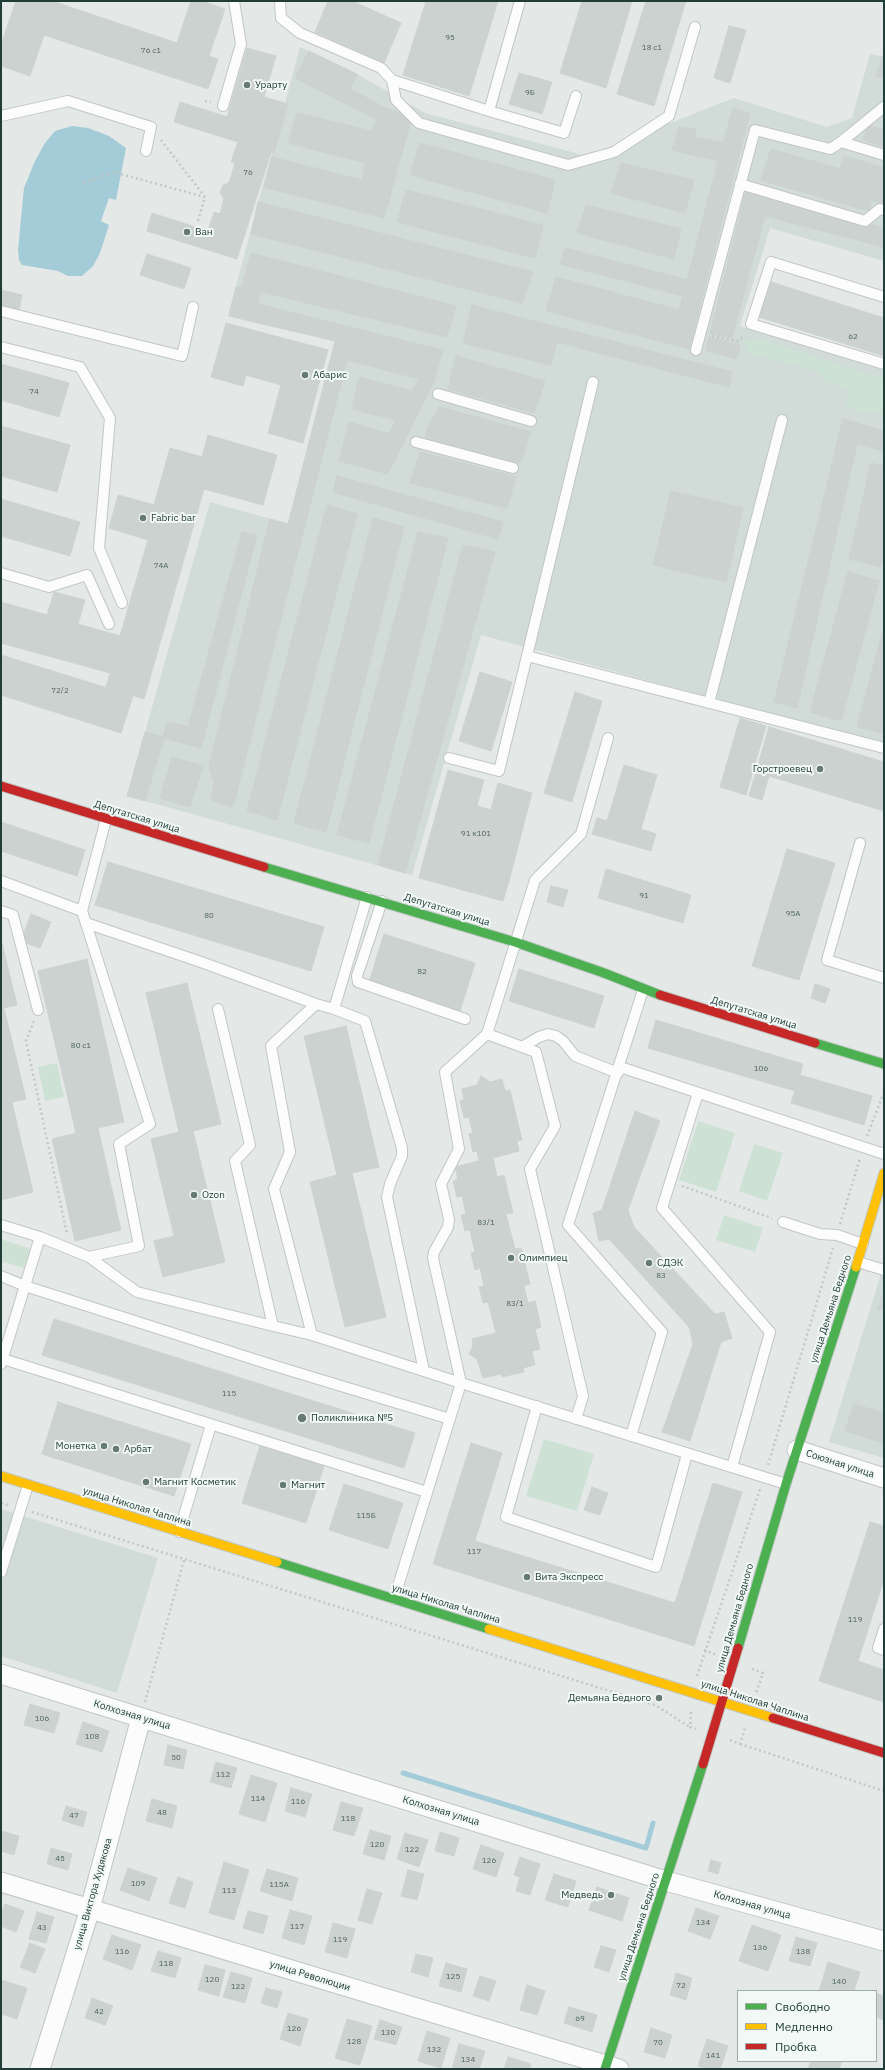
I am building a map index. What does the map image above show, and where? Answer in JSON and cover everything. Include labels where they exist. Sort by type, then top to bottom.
[{"type":"street","name":"Депутатская улица","points":[[1,786],[515,942],[604,973],[643,990],[884,1064]]},
{"type":"street","name":"улица Демьяна Бедного","points":[[610,2068],[722,1702],[786,1484],[858,1262],[884,1173]]},
{"type":"street","name":"Союзная улица","points":[[797,1450],[884,1478]]},
{"type":"street","name":"улица Николая Чаплина","points":[[1,1476],[884,1753]]},
{"type":"street","name":"Колхозная улица","points":[[1,1674],[666,1881],[884,1942]]},
{"type":"street","name":"улица Виктора Худякова","points":[[40,2069],[90,1909],[141,1718]]},
{"type":"street","name":"улица Революции","points":[[1,1882],[610,2068]]},
{"type":"lane","points":[[223,106],[241,44],[234,1]]},
{"type":"lane","points":[[280,1],[281,18],[300,33],[381,68],[392,80],[564,133],[576,96]]},
{"type":"lane","points":[[489,111],[520,1]]},
{"type":"lane","points":[[392,80],[396,100],[419,123],[568,165],[614,152],[669,116],[695,27]]},
{"type":"lane","points":[[1,116],[68,101],[151,127],[146,151]]},
{"type":"lane","points":[[696,350],[755,130],[830,149],[841,142],[884,107]]},
{"type":"lane","points":[[841,142],[884,156]]},
{"type":"lane","points":[[740,184],[865,220],[880,209],[884,210]]},
{"type":"lane","points":[[884,297],[771,262],[751,324],[884,364]]},
{"type":"lane","points":[[1,311],[182,356],[193,306]]},
{"type":"lane","points":[[1,347],[80,367],[110,418],[99,548],[122,603]]},
{"type":"lane","points":[[449,758],[499,771],[593,382]]},
{"type":"lane","points":[[438,394],[531,421]]},
{"type":"lane","points":[[709,703],[782,420]]},
{"type":"lane","points":[[416,442],[513,468]]},
{"type":"lane","points":[[1,573],[49,587],[87,576],[109,624]]},
{"type":"lane","points":[[527,656],[884,748]]},
{"type":"lane","points":[[394,1599],[461,1383],[433,1258],[437,1245],[448,1227],[449,1219],[441,1184],[459,1149],[445,1072],[487,1034],[535,880],[581,834],[608,738]]},
{"type":"lane","points":[[89,1257],[139,1246],[119,1144],[150,1124],[82,911],[106,819]]},
{"type":"lane","points":[[860,843],[827,960],[884,978]]},
{"type":"lane","points":[[1,882],[82,911]]},
{"type":"lane","points":[[334,1009],[367,897]]},
{"type":"lane","points":[[382,902],[358,976],[358,982],[465,1019]]},
{"type":"lane","points":[[1,911],[13,915],[38,1010]]},
{"type":"lane","points":[[86,923],[201,962],[365,1021],[402,1148],[402,1156],[390,1184],[387,1197],[424,1371]]},
{"type":"lane","points":[[631,1436],[662,1332],[568,1225],[619,1070],[643,990]]},
{"type":"lane","points":[[312,1335],[274,1189],[290,1152],[271,1046],[316,1004]]},
{"type":"lane","points":[[218,1008],[250,1145],[235,1161],[273,1326]]},
{"type":"lane","points":[[487,1034],[536,1052],[555,1126],[530,1169],[583,1396],[576,1419]]},
{"type":"lane","points":[[522,1047],[539,1036],[548,1034],[556,1036],[563,1041],[575,1056],[583,1061],[698,1093],[884,1154]]},
{"type":"lane","points":[[698,1093],[662,1208],[770,1332],[732,1467]]},
{"type":"lane","points":[[783,1222],[820,1234],[837,1235],[863,1244]]},
{"type":"lane","points":[[1,1225],[40,1237],[89,1257],[137,1292],[312,1335],[786,1484]]},
{"type":"lane","points":[[40,1237],[2,1362],[427,1492]]},
{"type":"lane","points":[[858,1262],[884,1270]]},
{"type":"lane","points":[[1,1276],[25,1286],[450,1419]]},
{"type":"lane","points":[[537,1406],[506,1517],[656,1567],[688,1454]]},
{"type":"lane","points":[[178,1532],[211,1425]]},
{"type":"lane","points":[[1,1572],[6,1545],[21,1509],[28,1485]]},
{"type":"lane","points":[[884,1629],[878,1648],[884,1650]]},
{"type":"path","points":[[151,127],[205,197]]},
{"type":"path","points":[[79,185],[113,172],[205,197]]},
{"type":"path","points":[[198,221],[205,197]]},
{"type":"path","points":[[696,350],[701,347],[705,336],[710,335],[737,341],[759,326]]},
{"type":"path","points":[[38,1010],[26,1041],[70,1249]]},
{"type":"path","points":[[704,1650],[764,1477],[863,1147],[884,1092]]},
{"type":"path","points":[[670,1182],[783,1222]]},
{"type":"path","points":[[1,1502],[655,1705],[690,1727]]},
{"type":"path","points":[[141,1718],[163,1630],[184,1560]]},
{"type":"path","points":[[740,1744],[884,1790]]},
{"type":"shaded area","points":[[300,47],[357,74],[425,113],[587,156],[734,98],[827,127],[852,118],[870,54],[884,57],[884,261],[770,228],[740,326],[884,370],[884,745],[481,635],[412,875],[127,796],[210,502],[288,524],[335,341],[228,316]]},
{"type":"shaded area","points":[[884,1264],[884,1458],[829,1442]]},
{"type":"shaded area","points":[[1,1509],[158,1558],[117,1693],[1,1656]]},
{"type":"green space","points":[[757,338],[884,379],[884,412],[861,411],[846,408],[848,388],[823,381],[819,372],[746,352],[746,342]]},
{"type":"green space","points":[[57,1063],[64,1097],[45,1101],[38,1067]]},
{"type":"green space","points":[[698,1121],[735,1133],[716,1192],[679,1180]]},
{"type":"green space","points":[[754,1144],[783,1153],[767,1201],[739,1191]]},
{"type":"green space","points":[[724,1215],[763,1228],[755,1252],[716,1240]]},
{"type":"green space","points":[[1,1239],[31,1249],[24,1268],[1,1261]]},
{"type":"green space","points":[[544,1439],[594,1454],[577,1511],[526,1496]]},
{"type":"water","points":[[72,126],[88,128],[109,136],[126,148],[116,200],[109,198],[101,221],[109,225],[100,253],[93,266],[82,276],[68,276],[58,271],[22,265],[19,260],[18,250],[24,188],[35,161],[45,143],[55,131]]},
{"type":"building","points":[[16,1],[52,1],[177,43],[191,1],[202,1],[225,9],[209,56],[218,59],[208,89],[44,35],[30,76],[1,66],[1,45]]},
{"type":"building","points":[[328,1],[352,1],[401,23],[384,63],[315,32]]},
{"type":"building","points":[[426,1],[498,1],[469,96],[403,75]]},
{"type":"building","points":[[582,1],[632,1],[606,88],[560,73]]},
{"type":"building","points":[[646,1],[686,1],[654,106],[617,94]]},
{"type":"building","points":[[729,26],[746,30],[730,83],[714,78]]},
{"type":"building","points":[[247,48],[276,56],[264,97],[288,104],[274,153],[246,144],[253,125],[227,117]]},
{"type":"building","points":[[309,51],[357,74],[350,89],[384,107],[412,117],[384,218],[264,187],[272,157],[362,180],[366,163],[288,143],[297,113],[372,131],[376,119],[295,78]]},
{"type":"building","points":[[882,56],[884,57],[884,78],[876,76]]},
{"type":"building","points":[[519,73],[552,82],[542,114],[509,104]]},
{"type":"building","points":[[180,102],[253,125],[246,144],[271,152],[237,259],[147,231],[152,213],[208,231],[214,212],[220,214],[224,198],[220,193],[223,185],[229,183],[235,163],[231,162],[238,142],[174,122]]},
{"type":"building","points":[[733,108],[750,113],[689,349],[546,311],[556,277],[679,310],[683,296],[560,264],[565,248],[687,280],[718,161],[672,150],[679,127],[696,129],[694,137],[723,143]]},
{"type":"building","points":[[868,125],[883,130],[884,128],[884,147],[863,140]]},
{"type":"building","points":[[420,143],[555,180],[547,213],[410,175]]},
{"type":"building","points":[[771,149],[840,169],[844,156],[884,168],[884,203],[872,200],[869,211],[761,180]]},
{"type":"building","points":[[621,163],[694,180],[685,213],[611,193]]},
{"type":"building","points":[[406,190],[543,225],[535,258],[397,222]]},
{"type":"building","points":[[746,192],[884,228],[884,247],[765,216],[732,338],[710,333]]},
{"type":"building","points":[[258,202],[533,272],[522,303],[251,234]]},
{"type":"building","points":[[586,205],[681,229],[674,259],[577,233]]},
{"type":"building","points":[[251,253],[456,306],[447,337],[242,287]]},
{"type":"building","points":[[147,254],[191,268],[184,289],[140,275]]},
{"type":"building","points":[[771,282],[884,318],[884,356],[759,317]]},
{"type":"building","points":[[236,287],[260,292],[254,322],[229,316]]},
{"type":"building","points":[[1,290],[22,295],[19,311],[1,307]]},
{"type":"building","points":[[258,304],[443,350],[434,381],[388,474],[339,461],[349,422],[389,434],[396,420],[352,409],[359,377],[412,391],[419,379],[347,360],[233,807],[211,800],[214,783],[209,766],[270,519],[288,524],[335,341],[254,322]]},
{"type":"building","points":[[472,305],[732,372],[729,387],[557,342],[551,365],[463,343]]},
{"type":"building","points":[[226,323],[328,350],[303,443],[268,433],[281,385],[246,375],[243,386],[211,377]]},
{"type":"building","points":[[709,337],[740,345],[737,359],[706,351]]},
{"type":"building","points":[[456,356],[545,381],[534,413],[448,389]]},
{"type":"building","points":[[1,364],[69,383],[59,417],[1,400]]},
{"type":"building","points":[[440,407],[531,432],[521,463],[425,438],[430,422]]},
{"type":"building","points":[[843,419],[884,431],[884,451],[857,444],[797,708],[774,702]]},
{"type":"building","points":[[1,426],[70,445],[57,492],[1,476]]},
{"type":"building","points":[[208,435],[277,455],[263,505],[204,489],[144,699],[106,687],[110,673],[1,643],[1,602],[47,615],[54,592],[85,600],[78,624],[120,636],[148,540],[109,528],[118,495],[154,505],[170,448],[202,457]]},
{"type":"building","points":[[420,452],[516,477],[507,508],[410,483]]},
{"type":"building","points":[[871,463],[884,466],[884,552],[881,567],[849,559]]},
{"type":"building","points":[[337,476],[503,522],[498,539],[333,492]]},
{"type":"building","points":[[671,491],[743,508],[726,582],[653,565]]},
{"type":"building","points":[[1,499],[80,522],[70,556],[1,536]]},
{"type":"building","points":[[327,505],[357,514],[277,820],[247,811]]},
{"type":"building","points":[[373,518],[404,527],[326,832],[294,823]]},
{"type":"building","points":[[242,532],[257,535],[201,748],[164,738],[145,801],[127,796],[145,732],[163,737],[167,722],[188,727]]},
{"type":"building","points":[[418,532],[448,538],[369,843],[337,835]]},
{"type":"building","points":[[463,545],[495,552],[405,873],[378,865]]},
{"type":"building","points":[[848,572],[879,581],[841,721],[810,712]]},
{"type":"building","points":[[884,626],[884,734],[857,727]]},
{"type":"building","points":[[1,655],[133,696],[121,733],[1,695]]},
{"type":"building","points":[[480,672],[512,682],[491,751],[459,741]]},
{"type":"building","points":[[575,692],[602,701],[572,802],[544,793]]},
{"type":"building","points":[[740,718],[766,726],[746,795],[720,787]]},
{"type":"building","name":"Горстроевец","points":[[769,727],[884,762],[884,811],[769,776],[762,800],[749,796]]},
{"type":"building","points":[[172,757],[203,766],[190,807],[160,798]]},
{"type":"building","points":[[624,765],[657,775],[641,829],[656,834],[651,851],[592,834],[597,818],[607,821]]},
{"type":"building","points":[[448,770],[484,780],[477,806],[491,810],[498,783],[532,793],[509,881],[424,858]]},
{"type":"building","points":[[1,822],[85,850],[77,876],[1,851]]},
{"type":"building","points":[[787,849],[835,863],[799,980],[752,966]]},
{"type":"building","points":[[424,858],[509,881],[503,901],[419,878]]},
{"type":"building","points":[[108,862],[324,927],[311,971],[95,905]]},
{"type":"building","points":[[606,869],[691,895],[683,923],[598,898]]},
{"type":"building","points":[[551,886],[568,890],[563,907],[547,902]]},
{"type":"building","points":[[31,914],[51,922],[40,948],[21,941]]},
{"type":"building","points":[[384,934],[475,963],[460,1011],[369,982]]},
{"type":"building","points":[[1,939],[17,1005],[4,1008],[26,1099],[12,1102],[33,1192],[1,1200]]},
{"type":"building","points":[[87,959],[124,1122],[98,1128],[121,1230],[75,1241],[52,1139],[76,1133],[38,971]]},
{"type":"building","points":[[519,969],[604,996],[594,1028],[509,1001]]},
{"type":"building","points":[[187,983],[221,1124],[193,1131],[225,1262],[163,1277],[154,1241],[174,1236],[151,1139],[179,1132],[146,993]]},
{"type":"building","points":[[815,984],[830,989],[825,1003],[811,998]]},
{"type":"building","points":[[656,1020],[803,1064],[800,1075],[872,1096],[864,1125],[791,1103],[795,1091],[648,1048]]},
{"type":"building","points":[[346,1026],[379,1167],[352,1173],[386,1317],[345,1327],[310,1182],[337,1175],[304,1036]]},
{"type":"building","points":[[481,1076],[490,1082],[502,1079],[505,1091],[510,1090],[522,1140],[517,1141],[519,1151],[493,1158],[497,1177],[504,1175],[513,1213],[506,1214],[515,1249],[521,1248],[530,1284],[524,1286],[528,1303],[535,1301],[541,1327],[535,1329],[540,1349],[532,1351],[535,1365],[523,1368],[524,1372],[502,1377],[501,1374],[483,1378],[477,1359],[469,1354],[473,1346],[472,1339],[496,1333],[488,1302],[483,1303],[479,1287],[484,1286],[480,1268],[475,1270],[471,1253],[475,1252],[470,1230],[465,1231],[461,1215],[466,1214],[462,1196],[457,1197],[453,1181],[458,1179],[455,1167],[479,1161],[477,1151],[473,1152],[469,1134],[473,1133],[469,1117],[464,1118],[460,1101],[464,1100],[462,1089],[477,1085]]},
{"type":"building","points":[[635,1111],[660,1121],[628,1210],[634,1227],[715,1314],[724,1312],[732,1338],[721,1342],[690,1441],[662,1432],[693,1344],[689,1327],[609,1239],[599,1241],[593,1213],[602,1210]]},
{"type":"building","points":[[884,1290],[884,1311],[878,1309]]},
{"type":"building","points":[[54,1319],[415,1433],[404,1468],[42,1355]]},
{"type":"building","name":"Арбат","points":[[58,1402],[191,1444],[174,1496],[42,1454]]},
{"type":"building","points":[[854,1404],[884,1413],[884,1443],[845,1431]]},
{"type":"building","points":[[471,1443],[502,1453],[475,1541],[675,1603],[713,1483],[742,1492],[694,1646],[433,1564]]},
{"type":"building","name":"Магнит","points":[[260,1446],[324,1466],[306,1523],[242,1503]]},
{"type":"building","points":[[344,1484],[403,1503],[388,1549],[329,1530]]},
{"type":"building","points":[[592,1487],[608,1493],[600,1515],[584,1510]]},
{"type":"building","points":[[870,1522],[884,1526],[884,1579],[858,1661],[884,1670],[884,1702],[819,1681]]},
{"type":"building","points":[[30,1704],[60,1713],[54,1733],[24,1725]]},
{"type":"building","points":[[83,1722],[109,1731],[102,1752],[76,1744]]},
{"type":"building","points":[[168,1745],[187,1750],[183,1769],[164,1765]]},
{"type":"building","points":[[216,1762],[237,1768],[231,1788],[210,1782]]},
{"type":"building","points":[[251,1775],[277,1783],[265,1822],[239,1814]]},
{"type":"building","points":[[291,1788],[312,1794],[305,1817],[285,1811]]},
{"type":"building","points":[[152,1799],[177,1806],[172,1828],[146,1821]]},
{"type":"building","points":[[341,1802],[363,1808],[354,1836],[333,1830]]},
{"type":"building","points":[[66,1806],[87,1812],[83,1827],[62,1820]]},
{"type":"building","points":[[370,1830],[391,1836],[384,1860],[363,1854]]},
{"type":"building","points":[[1,1831],[19,1836],[14,1855],[1,1851]]},
{"type":"building","points":[[440,1832],[459,1838],[454,1856],[435,1851]]},
{"type":"building","points":[[405,1833],[428,1840],[419,1867],[397,1859]]},
{"type":"building","points":[[481,1845],[504,1853],[496,1877],[473,1869]]},
{"type":"building","points":[[51,1848],[72,1854],[68,1870],[47,1864]]},
{"type":"building","points":[[520,1857],[540,1864],[530,1895],[516,1891],[520,1877],[514,1875]]},
{"type":"building","points":[[711,1860],[721,1863],[718,1874],[708,1871]]},
{"type":"building","points":[[224,1862],[249,1870],[234,1920],[209,1913]]},
{"type":"building","points":[[128,1868],[157,1878],[149,1901],[120,1890]]},
{"type":"building","points":[[267,1869],[298,1878],[292,1901],[260,1891]]},
{"type":"building","points":[[408,1870],[424,1874],[417,1900],[401,1896]]},
{"type":"building","points":[[554,1874],[576,1881],[568,1907],[545,1900]]},
{"type":"building","points":[[178,1877],[193,1882],[185,1908],[169,1903]]},
{"type":"building","points":[[597,1887],[629,1898],[622,1921],[589,1910]]},
{"type":"building","points":[[367,1889],[382,1893],[372,1924],[358,1920]]},
{"type":"building","points":[[5,1904],[24,1911],[16,1932],[1,1926],[1,1915]]},
{"type":"building","points":[[696,1908],[719,1916],[710,1939],[688,1931]]},
{"type":"building","points":[[290,1910],[312,1916],[304,1945],[282,1938]]},
{"type":"building","points":[[248,1911],[268,1916],[263,1934],[243,1928]]},
{"type":"building","points":[[37,1912],[54,1917],[46,1943],[29,1939]]},
{"type":"building","points":[[333,1923],[355,1929],[347,1958],[325,1952]]},
{"type":"building","points":[[752,1925],[781,1935],[768,1971],[739,1961]]},
{"type":"building","points":[[112,1935],[141,1945],[132,1970],[103,1959]]},
{"type":"building","points":[[796,1937],[817,1943],[810,1966],[789,1961]]},
{"type":"building","points":[[30,1943],[45,1949],[35,1973],[20,1967]]},
{"type":"building","points":[[601,1946],[616,1950],[609,1972],[594,1967]]},
{"type":"building","points":[[158,1951],[181,1958],[175,1978],[151,1971]]},
{"type":"building","points":[[416,1954],[433,1958],[428,1977],[411,1972]]},
{"type":"building","points":[[828,1962],[860,1972],[854,1990],[819,1990]]},
{"type":"building","points":[[446,1963],[467,1969],[461,1992],[439,1986]]},
{"type":"building","points":[[205,1965],[225,1970],[219,1996],[198,1990]]},
{"type":"building","points":[[231,1972],[252,1978],[245,2003],[223,1997]]},
{"type":"building","points":[[676,1973],[692,1978],[686,2000],[670,1995]]},
{"type":"building","points":[[480,1976],[496,1981],[489,2001],[473,1996]]},
{"type":"building","points":[[1,1980],[27,1988],[17,2019],[1,2014]]},
{"type":"building","points":[[527,1985],[545,1991],[537,2015],[520,2010]]},
{"type":"building","points":[[266,1988],[282,1992],[277,2008],[261,2003]]},
{"type":"building","points":[[877,1993],[884,1996],[884,2020],[877,2017]]},
{"type":"building","points":[[92,1998],[113,2006],[105,2025],[85,2018]]},
{"type":"building","points":[[569,2007],[597,2015],[592,2032],[564,2023]]},
{"type":"building","points":[[288,2013],[308,2019],[300,2046],[280,2039]]},
{"type":"building","points":[[347,2019],[372,2026],[360,2065],[335,2058]]},
{"type":"building","points":[[380,2020],[402,2027],[396,2045],[374,2039]]},
{"type":"building","points":[[651,2028],[672,2035],[665,2058],[644,2052]]},
{"type":"building","points":[[427,2031],[450,2038],[441,2068],[418,2061]]},
{"type":"building","points":[[707,2039],[728,2046],[720,2069],[707,2069],[698,2066]]},
{"type":"building","points":[[459,2044],[485,2051],[479,2069],[452,2069]]},
{"type":"building","points":[[508,2057],[531,2064],[530,2069],[504,2069]]},
{"type":"building","points":[[811,2062],[842,2062],[839,2069],[808,2069]]},
{"type":"waterway","points":[[403,1773],[646,1848],[653,1823]]},
{"type":"traffic: fast","points":[[264,867],[515,942],[604,973],[660,995]]},
{"type":"traffic: fast","points":[[815,1043],[884,1064]]},
{"type":"traffic: fast","points":[[738,1648],[786,1484],[856,1267]]},
{"type":"traffic: fast","points":[[277,1562],[489,1629]]},
{"type":"traffic: fast","points":[[605,2069],[703,1764]]},
{"type":"traffic: slow","points":[[856,1267],[884,1173]]},
{"type":"traffic: slow","points":[[1,1476],[277,1562]]},
{"type":"traffic: slow","points":[[489,1629],[773,1718]]},
{"type":"traffic: jam","points":[[1,786],[264,867]]},
{"type":"traffic: jam","points":[[660,995],[815,1043]]},
{"type":"traffic: jam","points":[[703,1764],[738,1648]]},
{"type":"traffic: jam","points":[[773,1718],[884,1753]]},
{"type":"place","name":"Урарту","points":[[247,85]]},
{"type":"place","name":"Ван","points":[[187,232]]},
{"type":"place","name":"Абарис","points":[[305,375]]},
{"type":"place","name":"Fabric bar","points":[[143,518]]},
{"type":"place","name":"Горстроевец","points":[[820,769]]},
{"type":"place","name":"Ozon","points":[[194,1195]]},
{"type":"place","name":"Олимпиец","points":[[511,1258]]},
{"type":"place","name":"СДЭК","points":[[649,1263]]},
{"type":"place","name":"Поликлиника №5","points":[[302,1418]]},
{"type":"place","name":"Монетка","points":[[104,1446]]},
{"type":"place","name":"Арбат","points":[[116,1449]]},
{"type":"place","name":"Магнит Косметик","points":[[146,1482]]},
{"type":"place","name":"Магнит","points":[[283,1485]]},
{"type":"place","name":"Вита Экспресс","points":[[527,1577]]},
{"type":"place","name":"Демьяна Бедного","points":[[659,1698]]},
{"type":"place","name":"Медведь","points":[[611,1895]]}]
